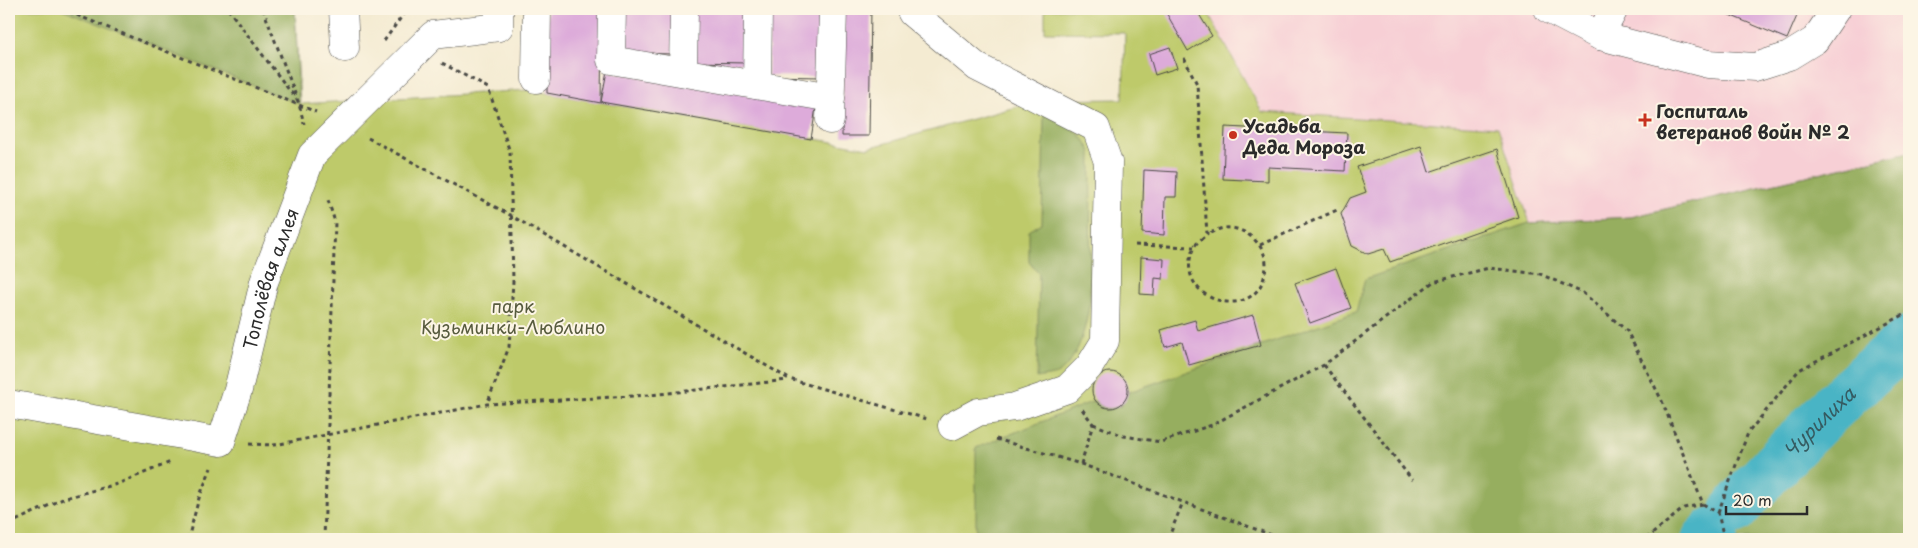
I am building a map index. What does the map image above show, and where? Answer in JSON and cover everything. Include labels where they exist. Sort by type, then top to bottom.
[{"type":"street","points":[[343,9],[345,48]]},
{"type":"street","name":"Тополёвая аллея","points":[[221,442],[238,390],[264,282],[312,155],[419,51],[433,35],[499,27],[499,9]]},
{"type":"street","points":[[536,79],[537,9]]},
{"type":"street","points":[[612,9],[611,60],[757,85],[831,109],[833,9]]},
{"type":"street","points":[[683,72],[684,9]]},
{"type":"street","points":[[757,85],[758,9]]},
{"type":"street","points":[[910,9],[912,13],[977,67],[1096,128],[1108,162],[1105,341],[1089,367],[1067,389],[1015,406],[978,412],[952,426]]},
{"type":"street","points":[[1548,9],[1600,36],[1708,64],[1755,66],[1790,56],[1815,40],[1836,9]]},
{"type":"street","points":[[1600,36],[1614,9]]},
{"type":"street","points":[[9,404],[221,442]]},
{"type":"path","points":[[62,9],[299,104],[343,125],[510,215],[789,380],[650,395],[487,404],[274,445],[221,442],[199,498],[188,539]]},
{"type":"path","points":[[228,9],[299,104]]},
{"type":"path","points":[[263,9],[299,104],[312,155],[335,222],[324,539]]},
{"type":"path","points":[[419,51],[488,88],[510,152],[513,281],[509,347],[487,404]]},
{"type":"path","points":[[1184,58],[1197,84],[1207,234]]},
{"type":"path","points":[[1260,245],[1337,210]]},
{"type":"path","points":[[1226,228],[1245,232],[1260,245],[1266,264],[1262,283],[1249,298],[1230,304],[1211,300],[1196,286],[1190,268],[1194,247],[1207,234],[1226,228]]},
{"type":"path","points":[[1106,245],[1194,247]]},
{"type":"path","points":[[1067,389],[1093,424],[1124,436],[1161,442],[1212,425],[1324,365],[1433,282],[1489,268],[1540,274],[1583,293],[1627,331],[1662,401],[1703,504],[1718,513]]},
{"type":"path","points":[[1724,539],[1718,513],[1748,433],[1799,370],[1909,312]]},
{"type":"path","points":[[1324,365],[1412,480]]},
{"type":"path","points":[[1081,464],[1093,424]]},
{"type":"path","points":[[9,524],[65,498],[117,484],[178,460]]},
{"type":"path","points":[[1146,489],[1282,539]]},
{"type":"path","points":[[1168,539],[1183,502]]},
{"type":"path","points":[[1646,539],[1684,508],[1703,504]]},
{"type":"shaded area","name":"Госпиталь ветеранов войн № 2","points":[[1206,9],[1909,9],[1909,152],[1631,217],[1529,223],[1498,127],[1263,112]]},
{"type":"green space","name":"парк Кузьминки-Люблино","points":[[9,9],[295,9],[300,104],[529,90],[868,148],[1041,100],[1123,99],[1125,33],[1045,32],[1045,9],[1206,9],[1262,112],[1498,127],[1530,223],[1631,217],[1909,152],[1909,539],[9,539]]},
{"type":"green space","points":[[62,9],[295,9],[299,104]]},
{"type":"green space","points":[[1044,114],[1072,128],[1083,138],[1091,152],[1090,301],[1084,330],[1073,358],[1060,372],[1037,378],[1039,274],[1029,262],[1029,231],[1042,223]]},
{"type":"green space","points":[[1909,152],[1909,539],[976,539],[976,448],[1094,401],[1106,409],[1121,406],[1129,392],[1356,312],[1365,279],[1529,223],[1631,217]]},
{"type":"building","points":[[548,9],[602,9],[601,103],[547,93]]},
{"type":"building","points":[[622,9],[674,9],[673,54],[621,53]]},
{"type":"building","points":[[693,9],[748,9],[747,63],[692,62]]},
{"type":"building","points":[[770,9],[821,9],[820,77],[768,76]]},
{"type":"building","points":[[844,9],[871,9],[869,136],[842,136]]},
{"type":"building","points":[[1164,9],[1196,9],[1212,36],[1188,51]]},
{"type":"building","points":[[1715,9],[1800,9],[1787,39]]},
{"type":"building","points":[[1170,47],[1177,68],[1155,75],[1149,54]]},
{"type":"building","points":[[607,71],[816,107],[811,139],[601,102]]},
{"type":"building","points":[[1225,127],[1347,133],[1345,171],[1268,167],[1268,181],[1223,179]]},
{"type":"building","points":[[1421,146],[1429,172],[1497,149],[1518,217],[1390,262],[1384,249],[1368,254],[1352,246],[1341,214],[1350,198],[1366,192],[1357,167]]},
{"type":"building","points":[[1144,170],[1177,172],[1176,197],[1165,197],[1164,235],[1142,233]]},
{"type":"building","points":[[1141,257],[1164,259],[1163,279],[1155,278],[1154,295],[1140,294]]},
{"type":"building","points":[[1336,268],[1351,308],[1310,323],[1295,283]]},
{"type":"building","points":[[1253,315],[1261,345],[1189,365],[1182,342],[1165,347],[1161,330],[1195,320],[1198,331]]},
{"type":"building","points":[[1110,372],[1117,373],[1123,377],[1127,383],[1127,397],[1123,403],[1117,407],[1110,408],[1103,407],[1097,403],[1093,397],[1092,390],[1093,383],[1097,377],[1103,373]]},
{"type":"waterway","name":"Чурилиха","points":[[1735,509],[1819,421],[1909,340]]},
{"type":"waterway","name":"Чурилиха","points":[[1706,539],[1714,531]]},
{"type":"place","name":"Госпиталь ветеранов войн № 2","points":[[1645,120]]},
{"type":"place","name":"Усадьба Деда Мороза","points":[[1233,135]]}]
